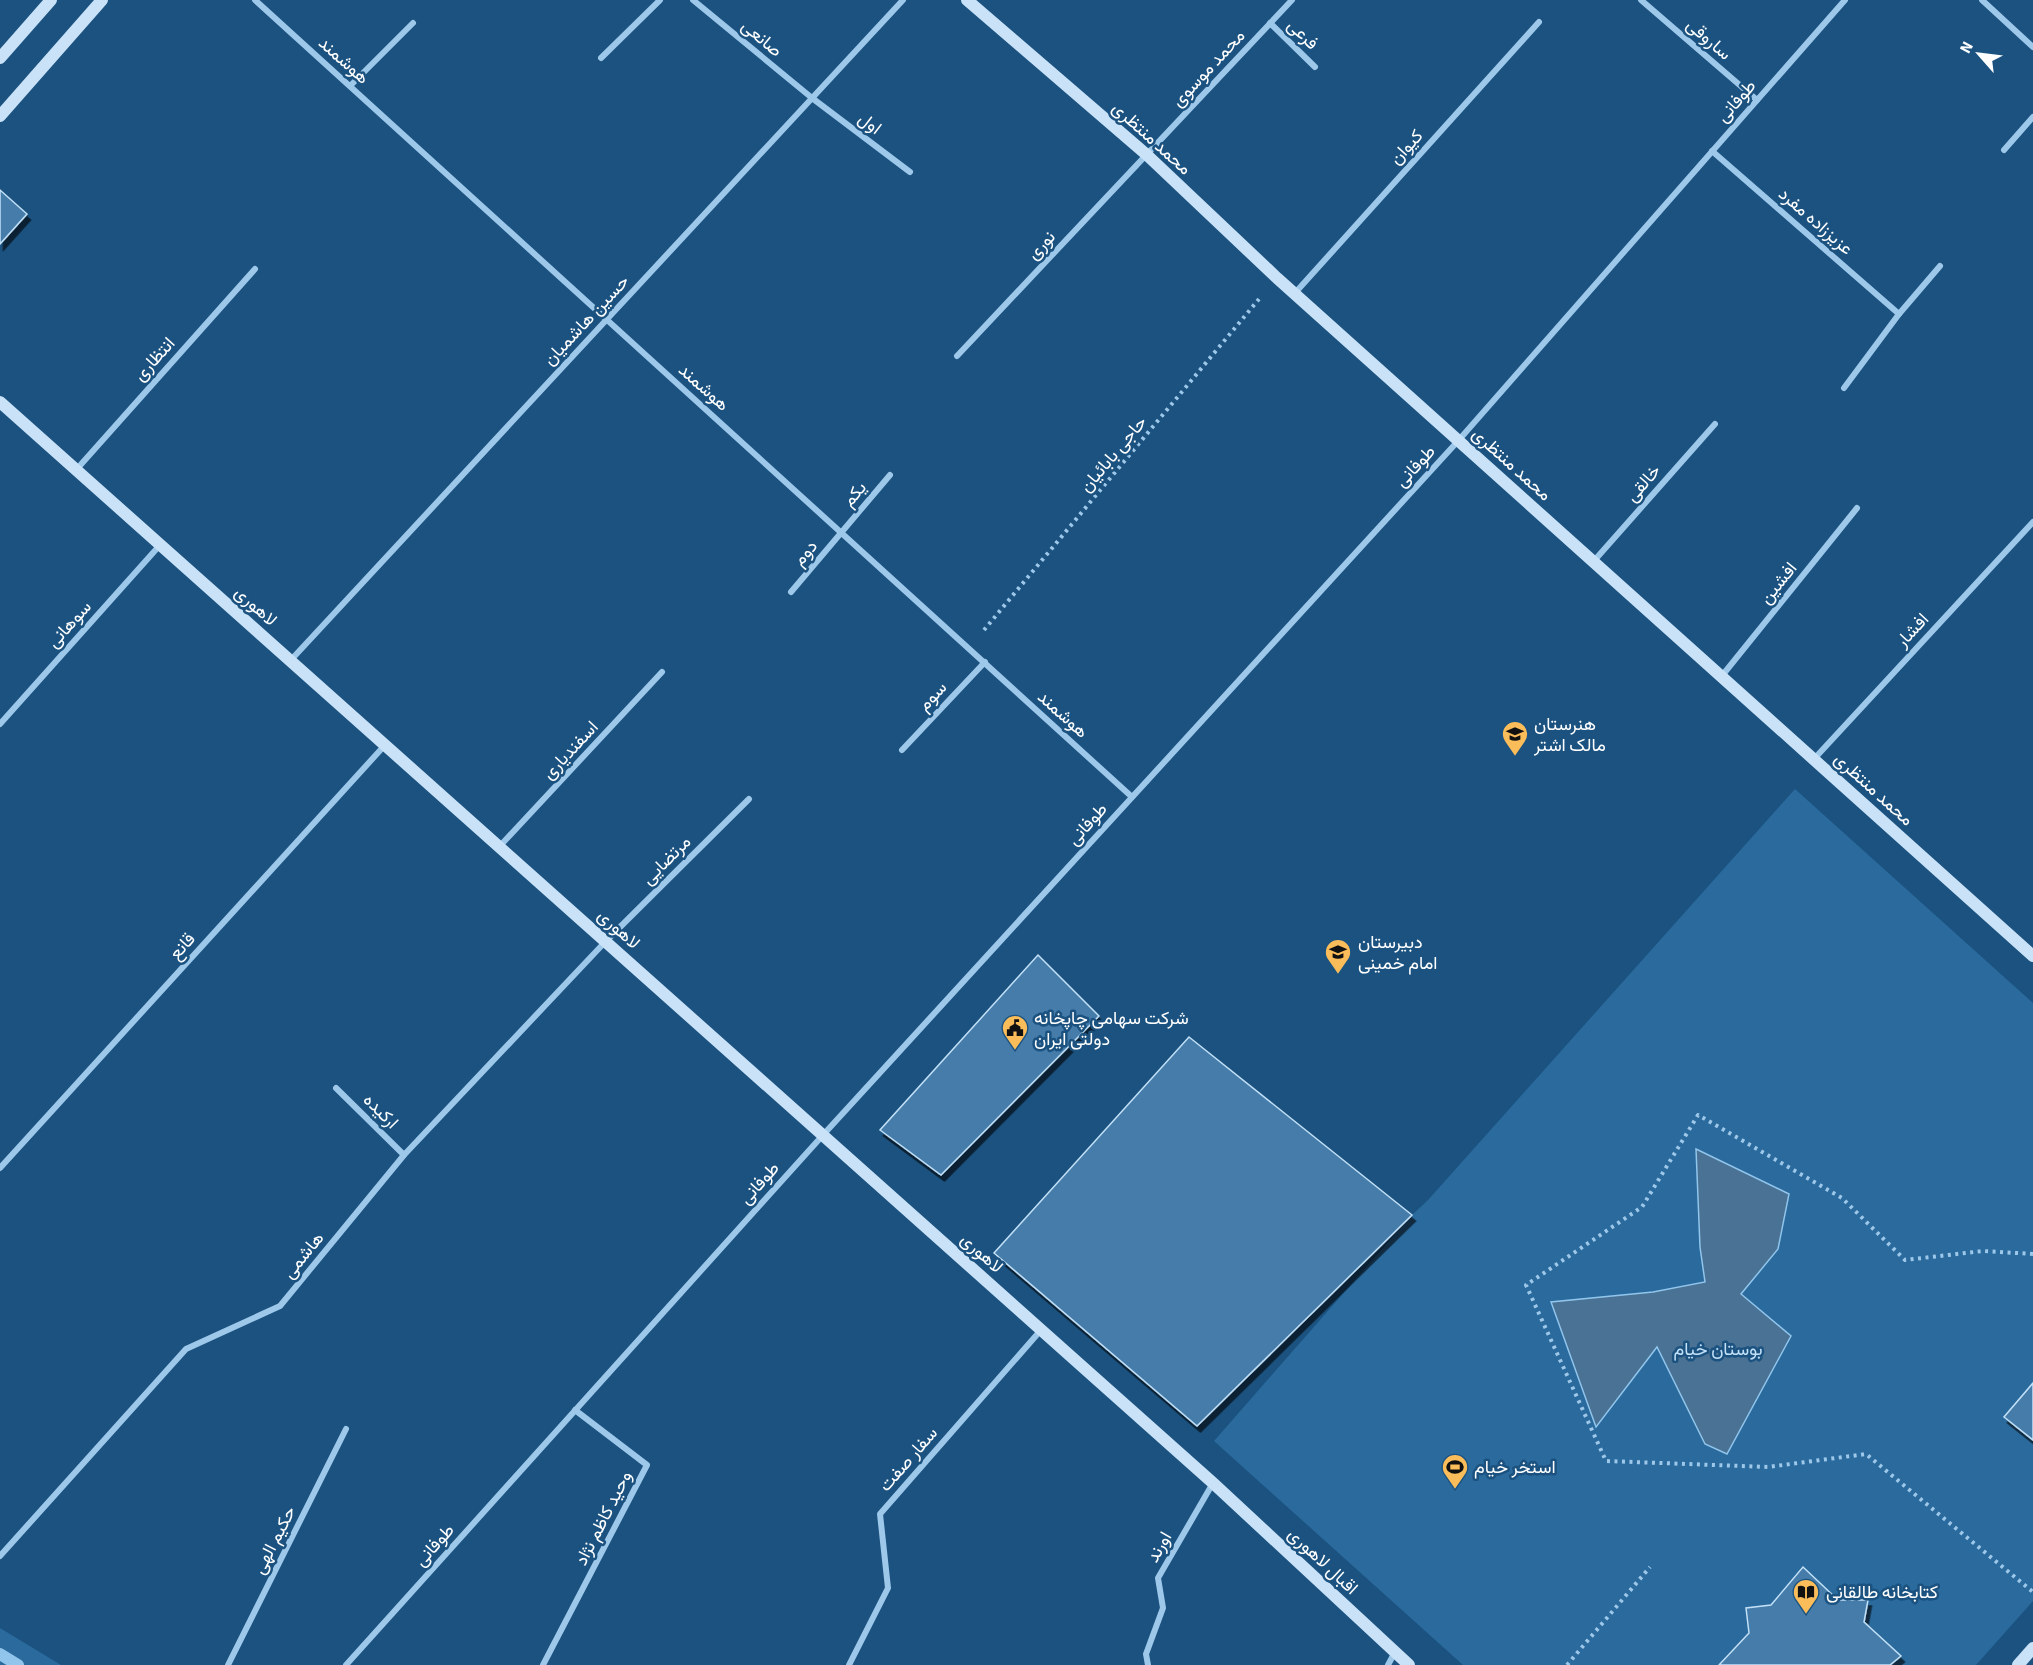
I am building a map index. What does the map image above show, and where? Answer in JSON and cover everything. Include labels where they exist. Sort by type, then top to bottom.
[{"type":"main road","points":[[0,58],[51,0]]},
{"type":"main road","points":[[0,116],[102,0]]},
{"type":"main road","name":"محمد منتظری","points":[[967,0],[1147,155],[1277,278],[2033,956]]},
{"type":"main road","name":"لاهوری","points":[[0,402],[1213,1484]]},
{"type":"main road","name":"اقبال لاهوری","points":[[1213,1484],[1409,1665]]},
{"type":"main road","points":[[2018,1665],[2033,1648]]},
{"type":"street","name":"هوشمند","points":[[255,0],[1132,796]]},
{"type":"street","points":[[601,58],[660,0]]},
{"type":"street","name":"صانعی","points":[[693,0],[812,98]]},
{"type":"street","name":"حسین هاشمیان","points":[[290,661],[903,0]]},
{"type":"street","name":"محمد موسوی","points":[[1147,155],[1292,0]]},
{"type":"street","name":"ساروقی","points":[[1641,0],[1757,100]]},
{"type":"street","name":"طوفانی","points":[[346,1665],[823,1135],[1458,441],[1845,0]]},
{"type":"street","points":[[1982,0],[2033,46]]},
{"type":"street","name":"کیوان","points":[[1295,292],[1539,22]]},
{"type":"street","points":[[350,87],[413,23]]},
{"type":"street","name":"فرعی","points":[[1270,23],[1315,67]]},
{"type":"street","name":"اول","points":[[812,98],[910,172]]},
{"type":"street","points":[[2004,150],[2033,117]]},
{"type":"street","name":"عزیززاده مفرد","points":[[1712,151],[1899,314]]},
{"type":"street","name":"نوری","points":[[957,356],[1147,155]]},
{"type":"street","points":[[1844,388],[1899,314],[1940,266]]},
{"type":"street","name":"انتظاری","points":[[76,470],[255,269]]},
{"type":"street","name":"خالقی","points":[[1593,562],[1715,424]]},
{"type":"street","name":"یکم","points":[[842,533],[890,475]]},
{"type":"street","name":"افشین","points":[[1721,677],[1857,508]]},
{"type":"street","name":"افشار","points":[[1814,760],[2033,522]]},
{"type":"street","name":"دوم","points":[[792,592],[842,533]]},
{"type":"street","name":"سوهانی","points":[[0,724],[160,545]]},
{"type":"street","name":"سوم","points":[[902,750],[985,662]]},
{"type":"street","name":"اسفندیاری","points":[[500,847],[662,672]]},
{"type":"street","name":"قانع","points":[[0,1168],[385,745]]},
{"type":"street","name":"مرتضایی","points":[[606,942],[749,799]]},
{"type":"street","name":"هاشمی","points":[[0,1556],[186,1349],[280,1306],[404,1155],[606,942]]},
{"type":"street","name":"ارکیده","points":[[336,1088],[404,1155]]},
{"type":"street","name":"سفار صفت","points":[[849,1665],[888,1588],[880,1514],[1041,1330]]},
{"type":"street","name":"وحید کاظم نژاد","points":[[543,1665],[647,1465],[575,1410]]},
{"type":"street","name":"حکیم الهی","points":[[228,1665],[346,1429]]},
{"type":"street","name":"اورند","points":[[1148,1665],[1146,1654],[1163,1608],[1158,1578],[1213,1484]]},
{"type":"street","points":[[1388,1665],[1395,1652]]},
{"type":"path","name":"حاجی بابائیان","points":[[969,648],[1277,278]]},
{"type":"path","points":[[2033,1254],[1983,1251],[1905,1260],[1842,1198],[1698,1115],[1642,1207],[1526,1286],[1606,1461],[1768,1467],[1866,1454],[2033,1592]]},
{"type":"path","points":[[1567,1665],[1650,1567]]},
{"type":"green space","name":"بوستان خیام","points":[[1795,789],[2033,1003],[2033,1601],[1976,1665],[1463,1665],[1214,1441],[1412,1215],[1428,1200]]},
{"type":"green space","points":[[0,1628],[61,1665],[0,1665]]},
{"type":"shaded area","points":[[1696,1149],[1789,1194],[1778,1249],[1741,1294],[1791,1336],[1727,1454],[1705,1444],[1657,1347],[1596,1427],[1551,1302],[1653,1292],[1705,1282],[1700,1247]]},
{"type":"building","points":[[0,190],[27,214],[0,244]]},
{"type":"building","points":[[1038,955],[1099,1016],[941,1175],[880,1130]]},
{"type":"building","points":[[1189,1037],[1412,1215],[1197,1426],[994,1253]]},
{"type":"building","points":[[2033,1383],[2033,1440],[2004,1417]]},
{"type":"building","name":"کتابخانه طالقانی","points":[[1803,1567],[1838,1600],[1868,1600],[1864,1622],[1901,1656],[1890,1665],[1719,1665],[1749,1633],[1746,1608],[1771,1605]]},
{"type":"waterway","points":[[0,1654],[18,1665]]},
{"type":"place","name":"هنرستان مالک اشتر","points":[[1515,757]]},
{"type":"place","name":"دبیرستان امام خمینی","points":[[1338,975]]},
{"type":"place","name":"شرکت سهامی چاپخانه دولتی ایران","points":[[1015,1051]]},
{"type":"place","name":"استخر خیام","points":[[1455,1490]]},
{"type":"place","name":"کتابخانه طالقانی","points":[[1806,1615]]}]
